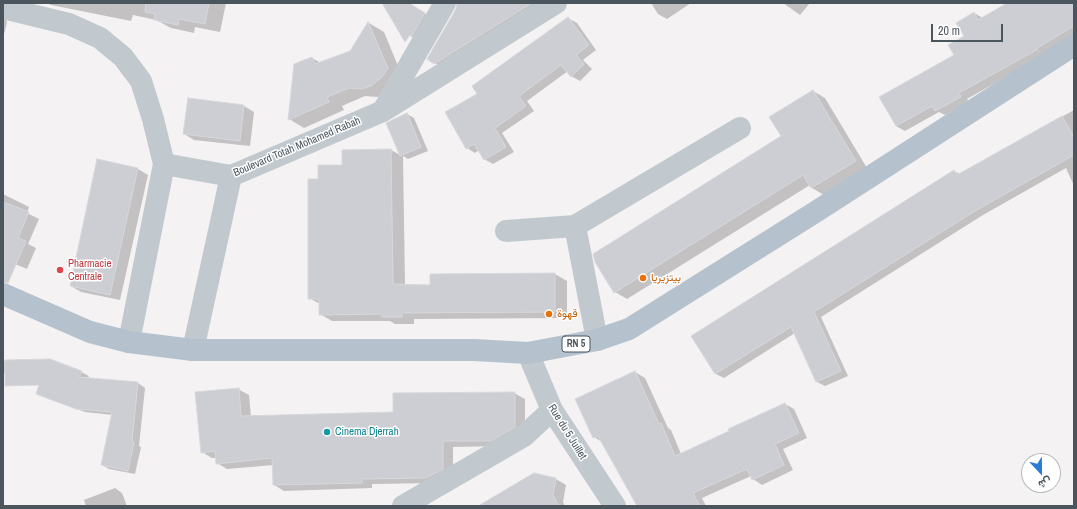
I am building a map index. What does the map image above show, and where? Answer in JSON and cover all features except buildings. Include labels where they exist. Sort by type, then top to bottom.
[{"type":"main road","name":"RN 5","points":[[3,294],[90,332],[129,342],[193,350],[474,350],[528,353],[597,340],[629,329],[817,211],[1074,45]]},
{"type":"street","points":[[382,111],[445,3]]},
{"type":"street","name":"Boulevard Totah Mohamed Rabah","points":[[164,164],[231,176],[382,111],[556,3]]},
{"type":"street","points":[[3,8],[69,24],[100,38],[123,57],[141,81],[153,119],[164,164],[129,342]]},
{"type":"street","points":[[506,231],[575,226],[740,128]]},
{"type":"street","points":[[193,350],[231,176]]},
{"type":"street","points":[[575,226],[597,340]]},
{"type":"street","name":"Rue du 5 Juillet","points":[[528,353],[552,410],[616,506]]},
{"type":"street","points":[[403,506],[524,436],[552,410]]},
{"type":"place","name":"Pharmacie Centrale","points":[[60,270]]},
{"type":"place","name":"بيتزيريا","points":[[643,278]]},
{"type":"place","name":"قهوة","points":[[549,314]]},
{"type":"place","name":"Cinema Djerrah","points":[[327,432]]}]
